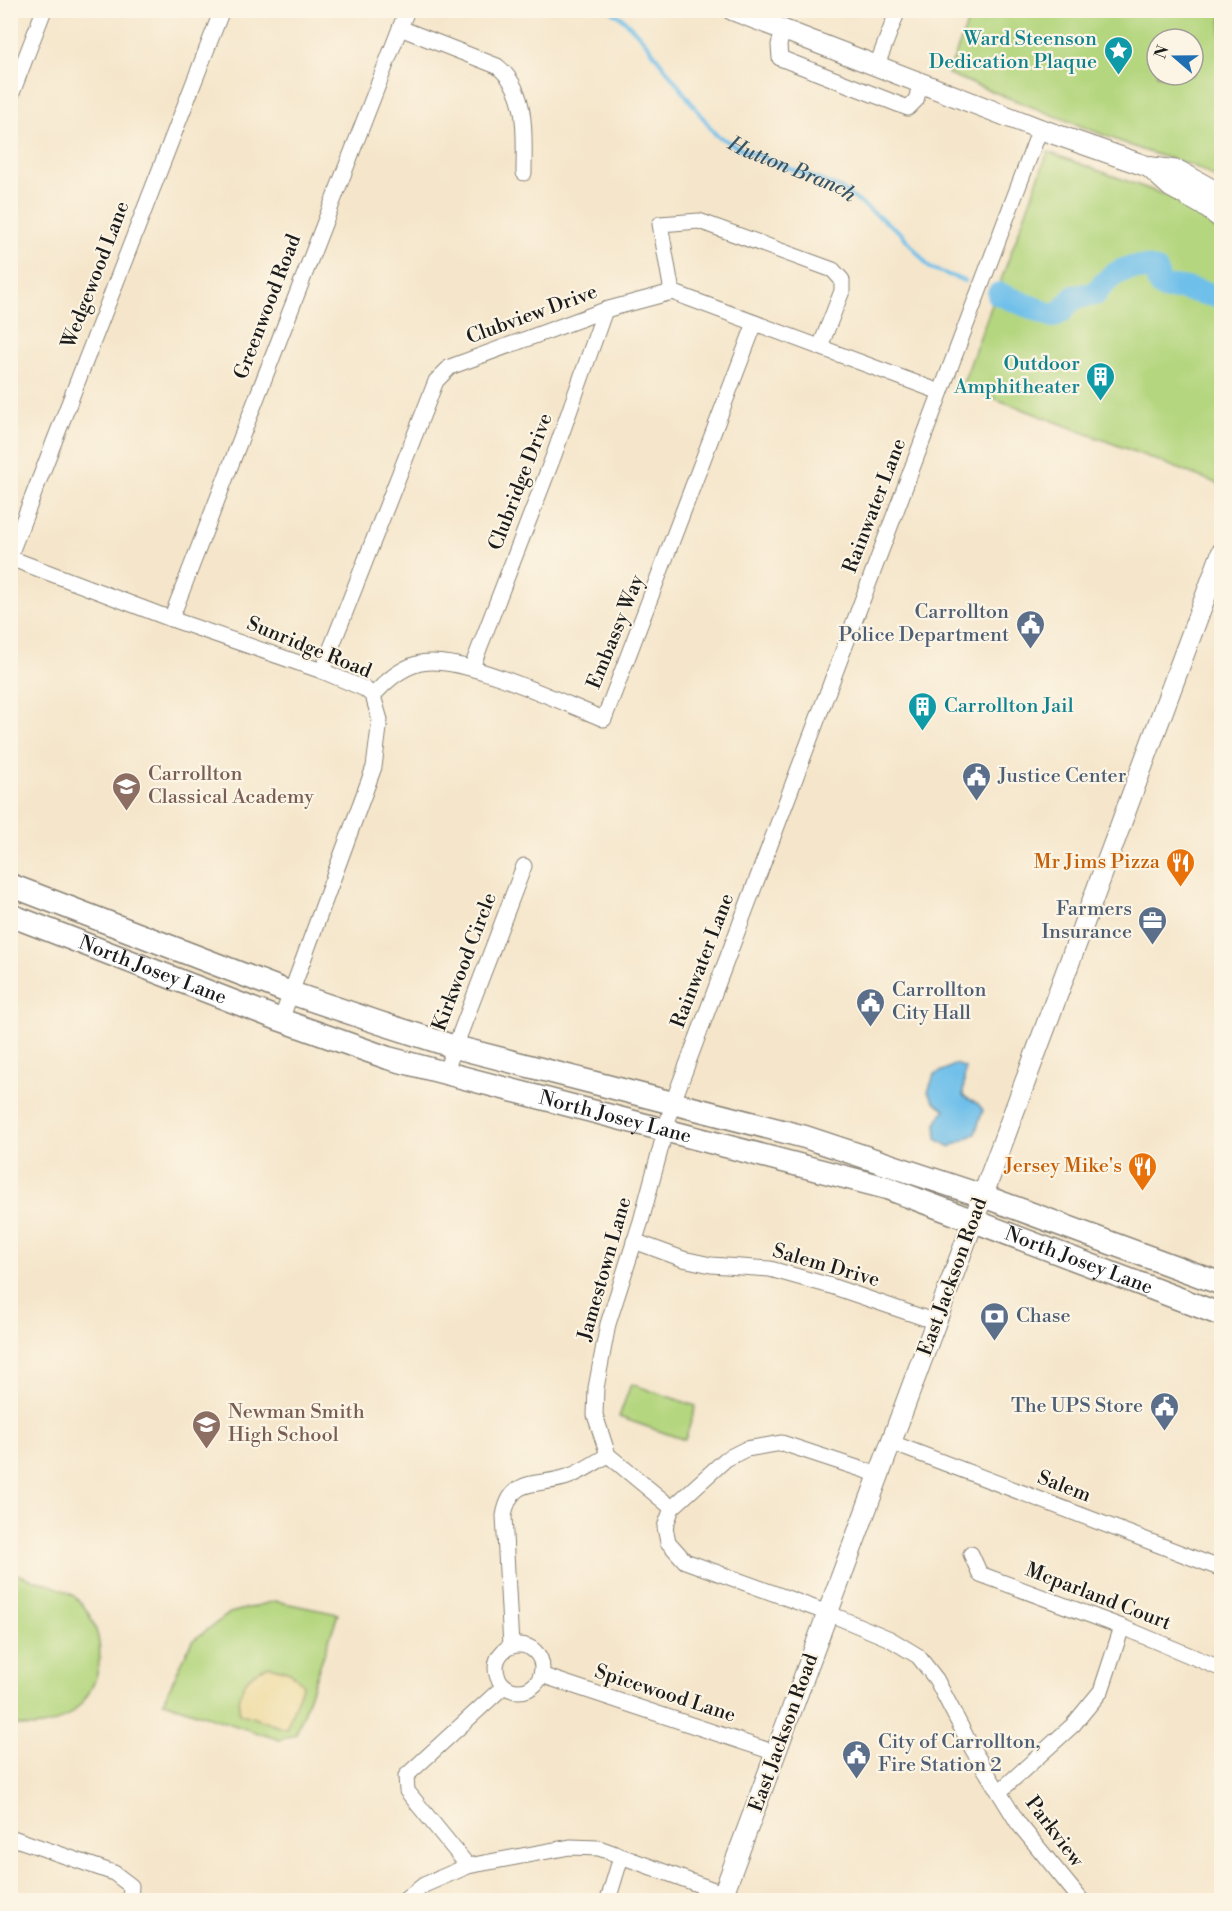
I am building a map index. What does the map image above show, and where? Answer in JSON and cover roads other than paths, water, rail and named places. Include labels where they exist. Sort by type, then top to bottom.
[{"type":"main road","name":"North Josey Lane","points":[[10,885],[291,993],[455,1047],[673,1101],[805,1137],[983,1196],[1221,1284]]},
{"type":"main road","name":"North Josey Lane","points":[[10,915],[281,1020],[388,1058],[887,1188],[1221,1315]]},
{"type":"main road","points":[[1097,1266],[1109,1262],[1152,1276],[1165,1275],[1176,1267]]},
{"type":"main road","points":[[1168,1295],[1174,1289],[1187,1286],[1221,1299]]},
{"type":"street","points":[[10,98],[44,10]]},
{"type":"street","name":"Wedgewood Lane","points":[[10,556],[222,10]]},
{"type":"street","name":"Greenwood Road","points":[[171,619],[407,10]]},
{"type":"street","points":[[732,10],[1040,129],[1149,167],[1179,171],[1221,195]]},
{"type":"street","points":[[877,65],[898,10]]},
{"type":"street","points":[[400,28],[496,66],[509,76],[520,100],[524,172]]},
{"type":"street","points":[[783,30],[779,45],[780,58],[908,108],[916,100],[921,82]]},
{"type":"street","name":"Rainwater Lane","points":[[673,1101],[1040,129]]},
{"type":"street","points":[[1149,167],[1170,187],[1203,205],[1221,219]]},
{"type":"street","points":[[820,347],[842,291],[842,280],[833,270],[699,221],[660,224],[672,292],[940,392]]},
{"type":"street","name":"Clubview Drive","points":[[322,671],[436,381],[450,367],[605,310],[672,292]]},
{"type":"street","name":"Clubridge Drive","points":[[472,667],[550,466],[605,310]]},
{"type":"street","name":"Embassy Way","points":[[373,696],[399,673],[417,664],[446,662],[472,667],[604,719],[755,323]]},
{"type":"street","name":"East Jackson Road","points":[[729,1898],[776,1753],[1221,552]]},
{"type":"street","name":"Sunridge Road","points":[[10,556],[171,619],[322,671],[365,689],[373,696],[380,720],[374,767],[281,1020]]},
{"type":"street","name":"Kirkwood Circle","points":[[445,1073],[524,866]]},
{"type":"street","name":"Jamestown Lane","points":[[608,1455],[595,1415],[596,1388],[608,1324],[673,1101]]},
{"type":"street","name":"Salem Drive","points":[[634,1241],[683,1259],[711,1265],[770,1269],[831,1286],[936,1322]]},
{"type":"street","points":[[511,1646],[504,1516],[507,1500],[519,1486],[570,1476],[608,1455],[672,1508],[726,1459],[746,1449],[782,1443],[879,1475]]},
{"type":"street","name":"Salem","points":[[892,1443],[1221,1569]]},
{"type":"street","name":"Parkview","points":[[672,1508],[665,1527],[668,1542],[685,1561],[828,1612],[890,1639],[918,1656],[936,1679],[1018,1823],[1081,1900]]},
{"type":"street","name":"Mcparland Court","points":[[971,1554],[980,1574],[1122,1628],[1221,1669]]},
{"type":"street","points":[[999,1792],[1073,1725],[1101,1691],[1122,1628]]},
{"type":"street","points":[[511,1646],[526,1646],[538,1654],[542,1667],[541,1675],[533,1687],[518,1692],[504,1686],[496,1675],[497,1661],[500,1654],[511,1646]]},
{"type":"street","name":"Spicewood Lane","points":[[541,1675],[776,1753]]},
{"type":"street","points":[[468,1866],[406,1791],[406,1776],[504,1686]]},
{"type":"street","points":[[10,1837],[114,1873],[131,1886],[130,1900]]},
{"type":"street","points":[[405,1900],[423,1885],[468,1866],[570,1847],[599,1848],[729,1898]]},
{"type":"street","points":[[608,1900],[621,1857]]},
{"type":"water","points":[[956,1064],[965,1068],[963,1096],[978,1104],[983,1110],[975,1134],[950,1147],[937,1139],[936,1124],[945,1109],[934,1102],[928,1092],[934,1075]]},
{"type":"waterway","name":"Hutton Branch","points":[[610,10],[623,19],[643,39],[716,135],[741,149],[840,188],[901,233],[930,268],[965,281]]},
{"type":"waterway","name":"Hutton Branch","points":[[999,294],[1053,316],[1062,311],[1074,297],[1095,294],[1114,275],[1138,267],[1156,271],[1159,283],[1164,288],[1182,288],[1222,297]]},
{"type":"place","name":"Ward Steenson Dedication Plaque","points":[[1118,76]]},
{"type":"place","name":"Outdoor Amphitheater","points":[[1101,402]]},
{"type":"place","name":"Carrollton Police Department","points":[[1030,650]]},
{"type":"place","name":"Carrollton Jail","points":[[923,732]]},
{"type":"place","name":"Justice Center","points":[[977,802]]},
{"type":"place","name":"Carrollton Classical Academy","points":[[127,812]]},
{"type":"place","name":"Mr Jims Pizza","points":[[1181,888]]},
{"type":"place","name":"Farmers Insurance","points":[[1153,946]]},
{"type":"place","name":"Carrollton City Hall","points":[[871,1028]]},
{"type":"place","name":"Jersey Mike's","points":[[1143,1192]]},
{"type":"place","name":"Chase","points":[[995,1342]]},
{"type":"place","name":"The UPS Store","points":[[1164,1432]]},
{"type":"place","name":"Newman Smith High School","points":[[207,1450]]},
{"type":"place","name":"City of Carrollton, Fire Station 2","points":[[857,1780]]}]
